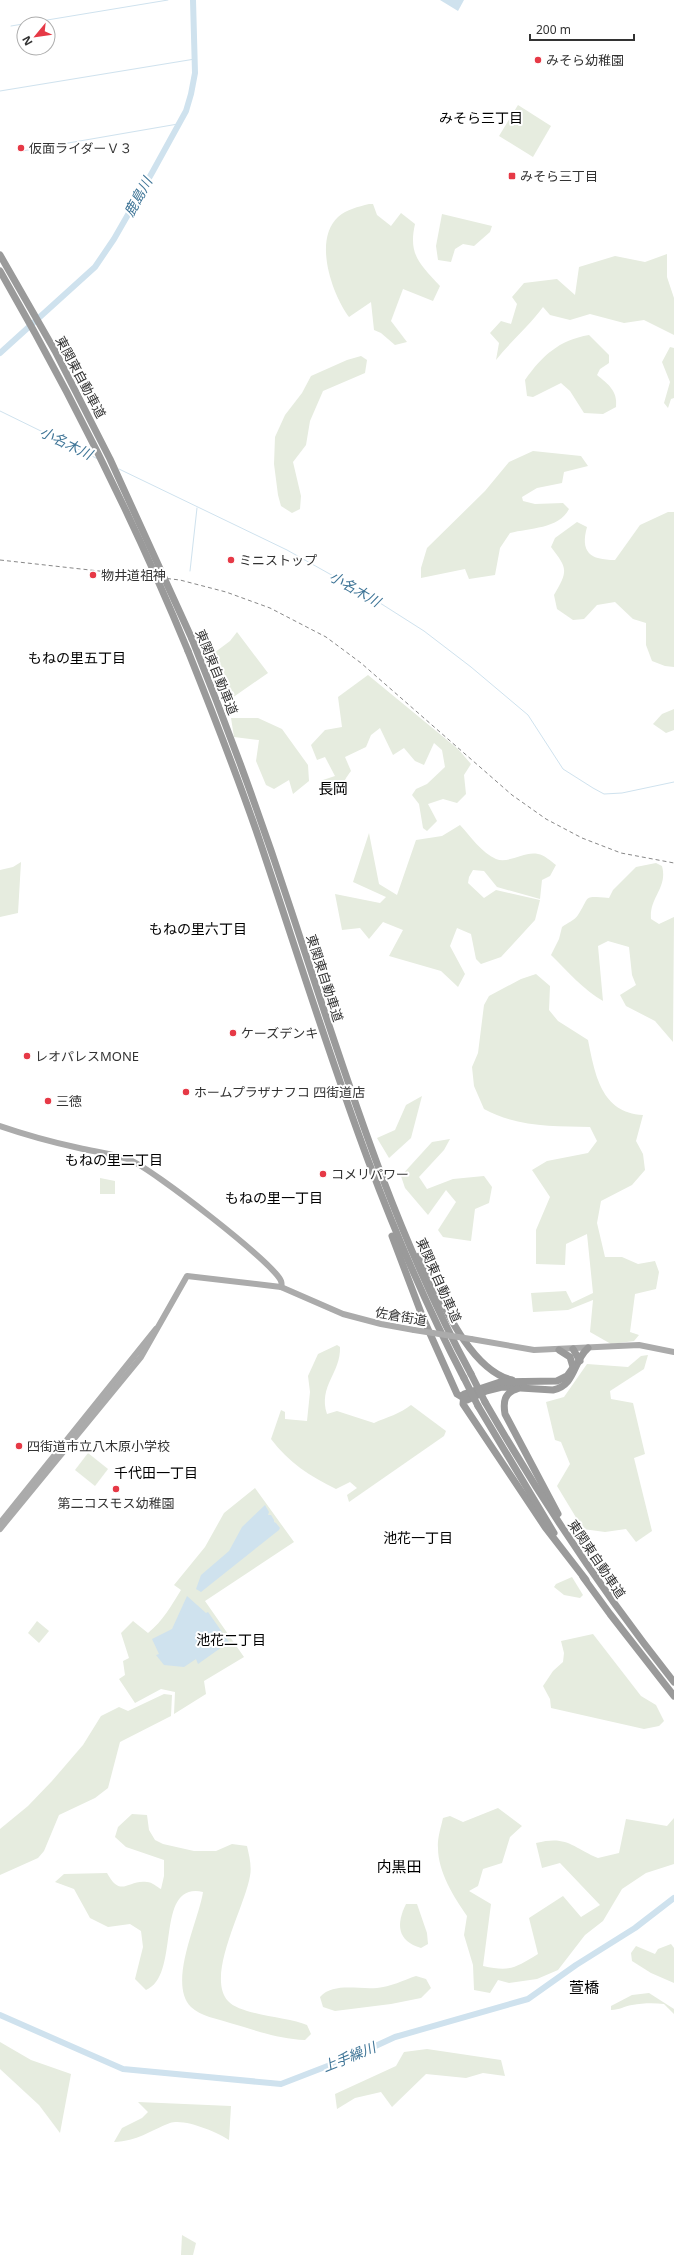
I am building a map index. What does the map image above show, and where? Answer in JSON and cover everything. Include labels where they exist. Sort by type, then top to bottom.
[{"type":"highway","name":"東関東自動車道","points":[[0,256],[55,352],[110,459],[192,639],[262,825],[330,1032],[371,1147],[426,1284],[485,1402],[529,1477],[588,1569],[674,1682]]},
{"type":"highway","name":"東関東自動車道","points":[[0,271],[61,380],[106,469],[188,652],[253,822],[363,1149],[379,1192],[419,1288],[478,1406],[537,1506],[586,1580],[674,1696]]},
{"type":"highway","points":[[387,1189],[418,1255],[470,1350],[492,1372],[520,1385]]},
{"type":"highway","points":[[379,1192],[401,1264],[420,1311],[457,1394],[463,1398]]},
{"type":"highway","points":[[559,1350],[570,1357],[573,1367]]},
{"type":"highway","points":[[580,1353],[573,1376],[560,1389],[553,1390],[520,1385],[491,1384],[464,1394],[463,1404],[527,1501],[586,1580]]},
{"type":"highway","points":[[580,1353],[573,1367],[566,1376],[557,1380],[520,1385],[505,1396],[504,1403],[505,1414],[526,1456],[588,1569]]},
{"type":"main road","points":[[0,1126],[30,1136],[118,1156],[137,1163],[198,1206],[237,1239],[272,1270],[281,1280],[281,1287]]},
{"type":"main road","name":"佐倉街道","points":[[0,1529],[141,1357],[187,1276],[281,1287],[343,1314],[414,1330],[534,1350],[559,1350],[580,1353],[639,1345],[674,1352]]},
{"type":"main road","name":"佐倉街道","points":[[0,1522],[158,1326]]},
{"type":"shaded area","points":[[518,105],[551,126],[533,157],[499,136]]},
{"type":"shaded area","points":[[373,204],[377,215],[391,226],[401,213],[415,224],[413,244],[417,258],[421,265],[440,286],[433,301],[403,289],[391,321],[407,342],[395,345],[381,333],[374,330],[371,302],[349,317],[331,281],[328,267],[326,253],[327,239],[331,227],[338,217],[345,212]]},
{"type":"shaded area","points":[[442,214],[492,226],[490,232],[474,246],[463,244],[455,249],[451,262],[438,260],[436,246]]},
{"type":"shaded area","points":[[667,254],[667,277],[674,298],[674,335],[644,320],[624,323],[590,314],[570,320],[550,315],[543,307],[496,360],[499,343],[490,333],[501,321],[511,324],[517,304],[512,297],[524,283],[557,279],[575,295],[579,267],[615,256],[645,262]]},
{"type":"shaded area","points":[[589,335],[609,355],[609,363],[600,369],[597,375],[614,392],[616,407],[603,414],[584,413],[570,391],[561,383],[533,397],[527,396],[525,380],[531,371],[552,350],[578,337]]},
{"type":"shaded area","points":[[670,347],[674,348],[674,398],[671,399],[668,408],[664,403],[670,382],[662,362]]},
{"type":"shaded area","points":[[361,356],[367,360],[365,373],[323,391],[310,421],[306,445],[293,462],[301,496],[300,509],[292,513],[281,506],[278,495],[274,464],[275,437],[285,415],[302,393],[311,376],[347,360]]},
{"type":"shaded area","points":[[533,451],[581,456],[588,466],[564,472],[562,483],[537,488],[522,497],[523,501],[535,504],[563,503],[569,509],[564,516],[543,527],[510,533],[500,548],[495,575],[469,579],[465,569],[421,578],[421,568],[427,548],[485,491],[509,462]]},
{"type":"shaded area","points":[[668,512],[674,512],[674,667],[665,666],[652,661],[646,645],[646,623],[633,619],[615,602],[597,605],[584,619],[573,620],[557,609],[554,595],[564,575],[564,570],[561,560],[551,547],[555,538],[577,522],[587,527],[585,543],[589,553],[593,556],[606,560],[615,560],[640,525]]},
{"type":"shaded area","points":[[237,632],[268,673],[232,698],[221,696],[210,656],[230,641]]},
{"type":"shaded area","points":[[368,675],[458,749],[471,764],[464,775],[466,794],[457,803],[443,799],[428,804],[437,821],[427,831],[423,828],[419,804],[412,795],[416,789],[427,784],[445,767],[442,750],[434,743],[424,765],[415,761],[404,748],[393,755],[380,728],[371,735],[366,747],[345,757],[351,771],[340,788],[329,796],[323,780],[335,776],[325,757],[317,760],[311,745],[325,730],[342,727],[338,697]]},
{"type":"shaded area","points":[[674,709],[674,730],[666,733],[653,724],[662,714]]},
{"type":"shaded area","points":[[231,718],[258,718],[282,729],[308,765],[309,781],[293,794],[289,780],[274,789],[266,785],[256,761],[259,740],[234,737]]},
{"type":"shaded area","points":[[460,825],[481,849],[496,859],[506,860],[527,854],[538,854],[556,865],[550,876],[542,880],[540,899],[497,887],[484,871],[473,870],[469,877],[468,883],[484,898],[496,890],[540,900],[535,920],[501,957],[481,964],[476,959],[471,934],[457,928],[450,946],[465,974],[458,987],[441,971],[389,956],[403,930],[383,922],[369,939],[360,928],[342,930],[335,894],[380,903],[386,897],[353,882],[369,833],[379,884],[397,895],[416,840],[442,836]]},
{"type":"shaded area","points":[[21,862],[18,913],[0,917],[0,870],[13,867]]},
{"type":"shaded area","points":[[656,863],[662,866],[663,880],[651,911],[651,919],[659,924],[674,917],[673,1042],[655,1021],[626,1006],[620,995],[636,985],[632,975],[629,947],[608,941],[598,946],[603,1001],[596,997],[569,974],[551,955],[559,939],[562,927],[577,917],[588,898],[609,898],[613,890],[636,867]]},
{"type":"shaded area","points":[[536,974],[550,986],[549,1010],[558,1021],[588,1040],[597,1078],[602,1090],[618,1107],[629,1113],[643,1115],[636,1141],[643,1154],[645,1170],[632,1185],[601,1201],[597,1223],[605,1257],[622,1257],[638,1264],[655,1261],[659,1272],[656,1289],[635,1294],[630,1332],[639,1335],[634,1341],[611,1344],[590,1332],[593,1300],[568,1310],[533,1312],[531,1293],[566,1291],[572,1303],[593,1293],[587,1234],[566,1244],[565,1265],[536,1264],[536,1230],[550,1197],[532,1170],[547,1161],[588,1153],[597,1141],[590,1127],[549,1126],[522,1122],[497,1115],[484,1109],[474,1086],[472,1067],[478,1053],[484,1005],[489,996],[521,979]]},
{"type":"shaded area","points":[[422,1096],[411,1138],[389,1158],[377,1138],[395,1130],[406,1105]]},
{"type":"shaded area","points":[[450,1139],[444,1150],[419,1177],[427,1189],[453,1179],[484,1176],[492,1187],[489,1203],[475,1209],[471,1241],[443,1237],[438,1230],[456,1202],[446,1190],[428,1215],[405,1188],[401,1176],[432,1142]]},
{"type":"shaded area","points":[[100,1178],[115,1181],[115,1194],[100,1194]]},
{"type":"shaded area","points":[[337,1345],[340,1347],[339,1356],[325,1395],[327,1414],[337,1411],[374,1423],[398,1413],[411,1405],[446,1431],[444,1436],[349,1502],[347,1495],[357,1488],[350,1482],[336,1489],[309,1474],[292,1462],[271,1439],[281,1410],[285,1412],[285,1419],[307,1421],[310,1392],[308,1376],[318,1354]]},
{"type":"shaded area","points":[[648,1355],[644,1369],[610,1391],[611,1399],[633,1403],[645,1454],[634,1458],[652,1531],[636,1542],[626,1529],[605,1532],[583,1529],[557,1486],[570,1464],[561,1442],[555,1440],[546,1402],[564,1397],[587,1364],[628,1367],[641,1356]]},
{"type":"shaded area","points":[[88,1453],[108,1469],[95,1486],[75,1470]]},
{"type":"shaded area","points":[[255,1488],[294,1542],[205,1601],[244,1657],[204,1681],[206,1694],[174,1714],[175,1692],[161,1689],[135,1703],[119,1679],[125,1675],[123,1661],[129,1658],[121,1633],[133,1621],[148,1633],[158,1623],[181,1590],[174,1585],[205,1547],[224,1513]]},
{"type":"shaded area","points":[[572,1577],[583,1595],[580,1598],[564,1595],[554,1587],[556,1584]]},
{"type":"shaded area","points":[[37,1621],[49,1631],[39,1643],[28,1633]]},
{"type":"shaded area","points":[[593,1634],[641,1696],[656,1705],[664,1721],[659,1726],[644,1729],[551,1708],[550,1699],[543,1686],[553,1671],[563,1662],[564,1653],[561,1641]]},
{"type":"shaded area","points":[[164,1694],[172,1695],[171,1716],[120,1742],[108,1788],[95,1798],[59,1815],[44,1851],[38,1858],[0,1875],[0,1829],[28,1806],[52,1781],[83,1745],[101,1716],[119,1707],[128,1711]]},
{"type":"shaded area","points":[[498,1808],[522,1826],[510,1837],[502,1863],[483,1869],[478,1886],[469,1891],[491,1904],[483,1966],[500,1969],[512,1968],[524,1963],[538,1954],[529,1918],[563,1896],[581,1917],[600,1905],[560,1863],[542,1868],[536,1843],[555,1840],[562,1841],[598,1858],[619,1853],[626,1819],[667,1826],[674,1818],[674,1864],[646,1873],[622,1889],[603,1921],[585,1935],[558,1970],[537,1979],[509,1983],[498,1980],[490,1993],[474,1990],[473,1965],[464,1935],[467,1916],[457,1901],[444,1875],[439,1857],[438,1844],[443,1818],[450,1816],[463,1822]]},
{"type":"shaded area","points":[[132,1814],[147,1815],[149,1830],[155,1840],[163,1844],[194,1851],[216,1851],[232,1844],[247,1846],[251,1872],[247,1889],[228,1941],[221,1975],[222,1990],[228,2001],[234,2006],[243,2010],[307,2025],[311,2034],[305,2040],[276,2036],[209,2017],[199,2013],[191,2007],[184,1996],[182,1983],[183,1967],[186,1951],[203,1892],[188,1892],[178,1901],[172,1914],[163,1967],[157,1981],[146,1990],[135,1979],[143,1947],[141,1931],[130,1924],[108,1927],[90,1918],[74,1889],[55,1882],[64,1874],[107,1873],[116,1885],[125,1886],[140,1882],[149,1882],[161,1889],[164,1876],[164,1860],[126,1847],[115,1837],[118,1827]]},
{"type":"shaded area","points":[[406,1904],[417,1904],[427,1933],[428,1944],[421,1948],[407,1941],[401,1931],[401,1918]]},
{"type":"shaded area","points":[[671,1944],[674,1948],[674,1983],[651,1973],[632,1961],[631,1953],[636,1946],[655,1954],[658,1949]]},
{"type":"shaded area","points":[[416,1976],[426,1979],[431,1988],[421,1998],[391,2004],[335,2011],[323,2007],[320,1997],[326,1992],[339,1988],[382,1987]]},
{"type":"shaded area","points":[[649,1993],[674,2009],[674,2014],[664,2004],[636,2004],[611,2010],[611,2006],[632,1995]]},
{"type":"shaded area","points":[[0,2042],[31,2060],[71,2074],[60,2133],[39,2105],[0,2069]]},
{"type":"shaded area","points":[[427,2049],[501,2060],[505,2076],[483,2073],[466,2078],[426,2074],[392,2107],[381,2092],[355,2098],[337,2109],[335,2094],[396,2066],[404,2052]]},
{"type":"shaded area","points":[[138,2102],[231,2106],[229,2140],[217,2133],[192,2124],[176,2122],[170,2123],[137,2138],[114,2142],[122,2128],[142,2118],[148,2112]]},
{"type":"shaded area","points":[[182,2235],[196,2243],[193,2255],[181,2255]]},
{"type":"water","points":[[440,0],[464,0],[458,11]]},
{"type":"water","points":[[265,1505],[269,1512],[268,1515],[271,1515],[274,1522],[280,1528],[279,1530],[201,1592],[196,1589],[201,1575],[229,1551],[242,1527]]},
{"type":"water","points":[[187,1596],[206,1613],[208,1612],[229,1642],[198,1664],[196,1659],[184,1667],[164,1665],[156,1655],[159,1654],[152,1639],[172,1629]]},
{"type":"waterway","points":[[11,26],[168,0]]},
{"type":"waterway","name":"鹿島川","points":[[0,353],[95,267],[114,239],[186,111],[195,73],[193,0]]},
{"type":"waterway","points":[[0,91],[195,59]]},
{"type":"waterway","points":[[22,151],[178,124]]},
{"type":"waterway","name":"小名木川","points":[[0,411],[98,459]]},
{"type":"waterway","name":"小名木川","points":[[119,469],[287,550],[369,596],[424,631],[471,667],[528,715],[563,769],[593,788],[604,794],[622,793],[674,782]]},
{"type":"waterway","points":[[190,571],[197,508]]},
{"type":"waterway","name":"上手繰川","points":[[0,2015],[123,2069],[281,2084],[356,2055],[395,2037],[528,1999],[576,1965],[635,1928],[674,1898]]},
{"type":"railway","points":[[0,560],[180,580],[226,592],[270,608],[326,637],[361,663],[512,795],[546,819],[582,838],[621,853],[674,863]]},
{"type":"place","name":"みそら幼稚園","points":[[538,60]]},
{"type":"place","name":"仮面ライダーＶ３","points":[[21,148]]},
{"type":"place","name":"みそら三丁目","points":[[512,176]]},
{"type":"place","name":"ミニストップ","points":[[231,560]]},
{"type":"place","name":"物井道祖神","points":[[93,575]]},
{"type":"place","name":"ケーズデンキ","points":[[233,1033]]},
{"type":"place","name":"レオパレスMONE","points":[[27,1056]]},
{"type":"place","name":"ホームプラザナフコ 四街道店","points":[[186,1092]]},
{"type":"place","name":"三徳","points":[[48,1101]]},
{"type":"place","name":"コメリパワー","points":[[323,1174]]},
{"type":"place","name":"四街道市立八木原小学校","points":[[19,1446]]},
{"type":"place","name":"第二コスモス幼稚園","points":[[116,1489]]},
{"type":"district","name":"みそら三丁目","points":[[481,118]]},
{"type":"district","name":"もねの里五丁目","points":[[77,658]]},
{"type":"district","name":"長岡","points":[[333,789]]},
{"type":"district","name":"もねの里六丁目","points":[[198,929]]},
{"type":"district","name":"もねの里二丁目","points":[[114,1160]]},
{"type":"district","name":"もねの里一丁目","points":[[274,1198]]},
{"type":"district","name":"千代田一丁目","points":[[156,1473]]},
{"type":"district","name":"池花一丁目","points":[[418,1538]]},
{"type":"district","name":"池花二丁目","points":[[231,1640]]},
{"type":"district","name":"内黒田","points":[[399,1867]]},
{"type":"district","name":"萱橋","points":[[584,1988]]}]
